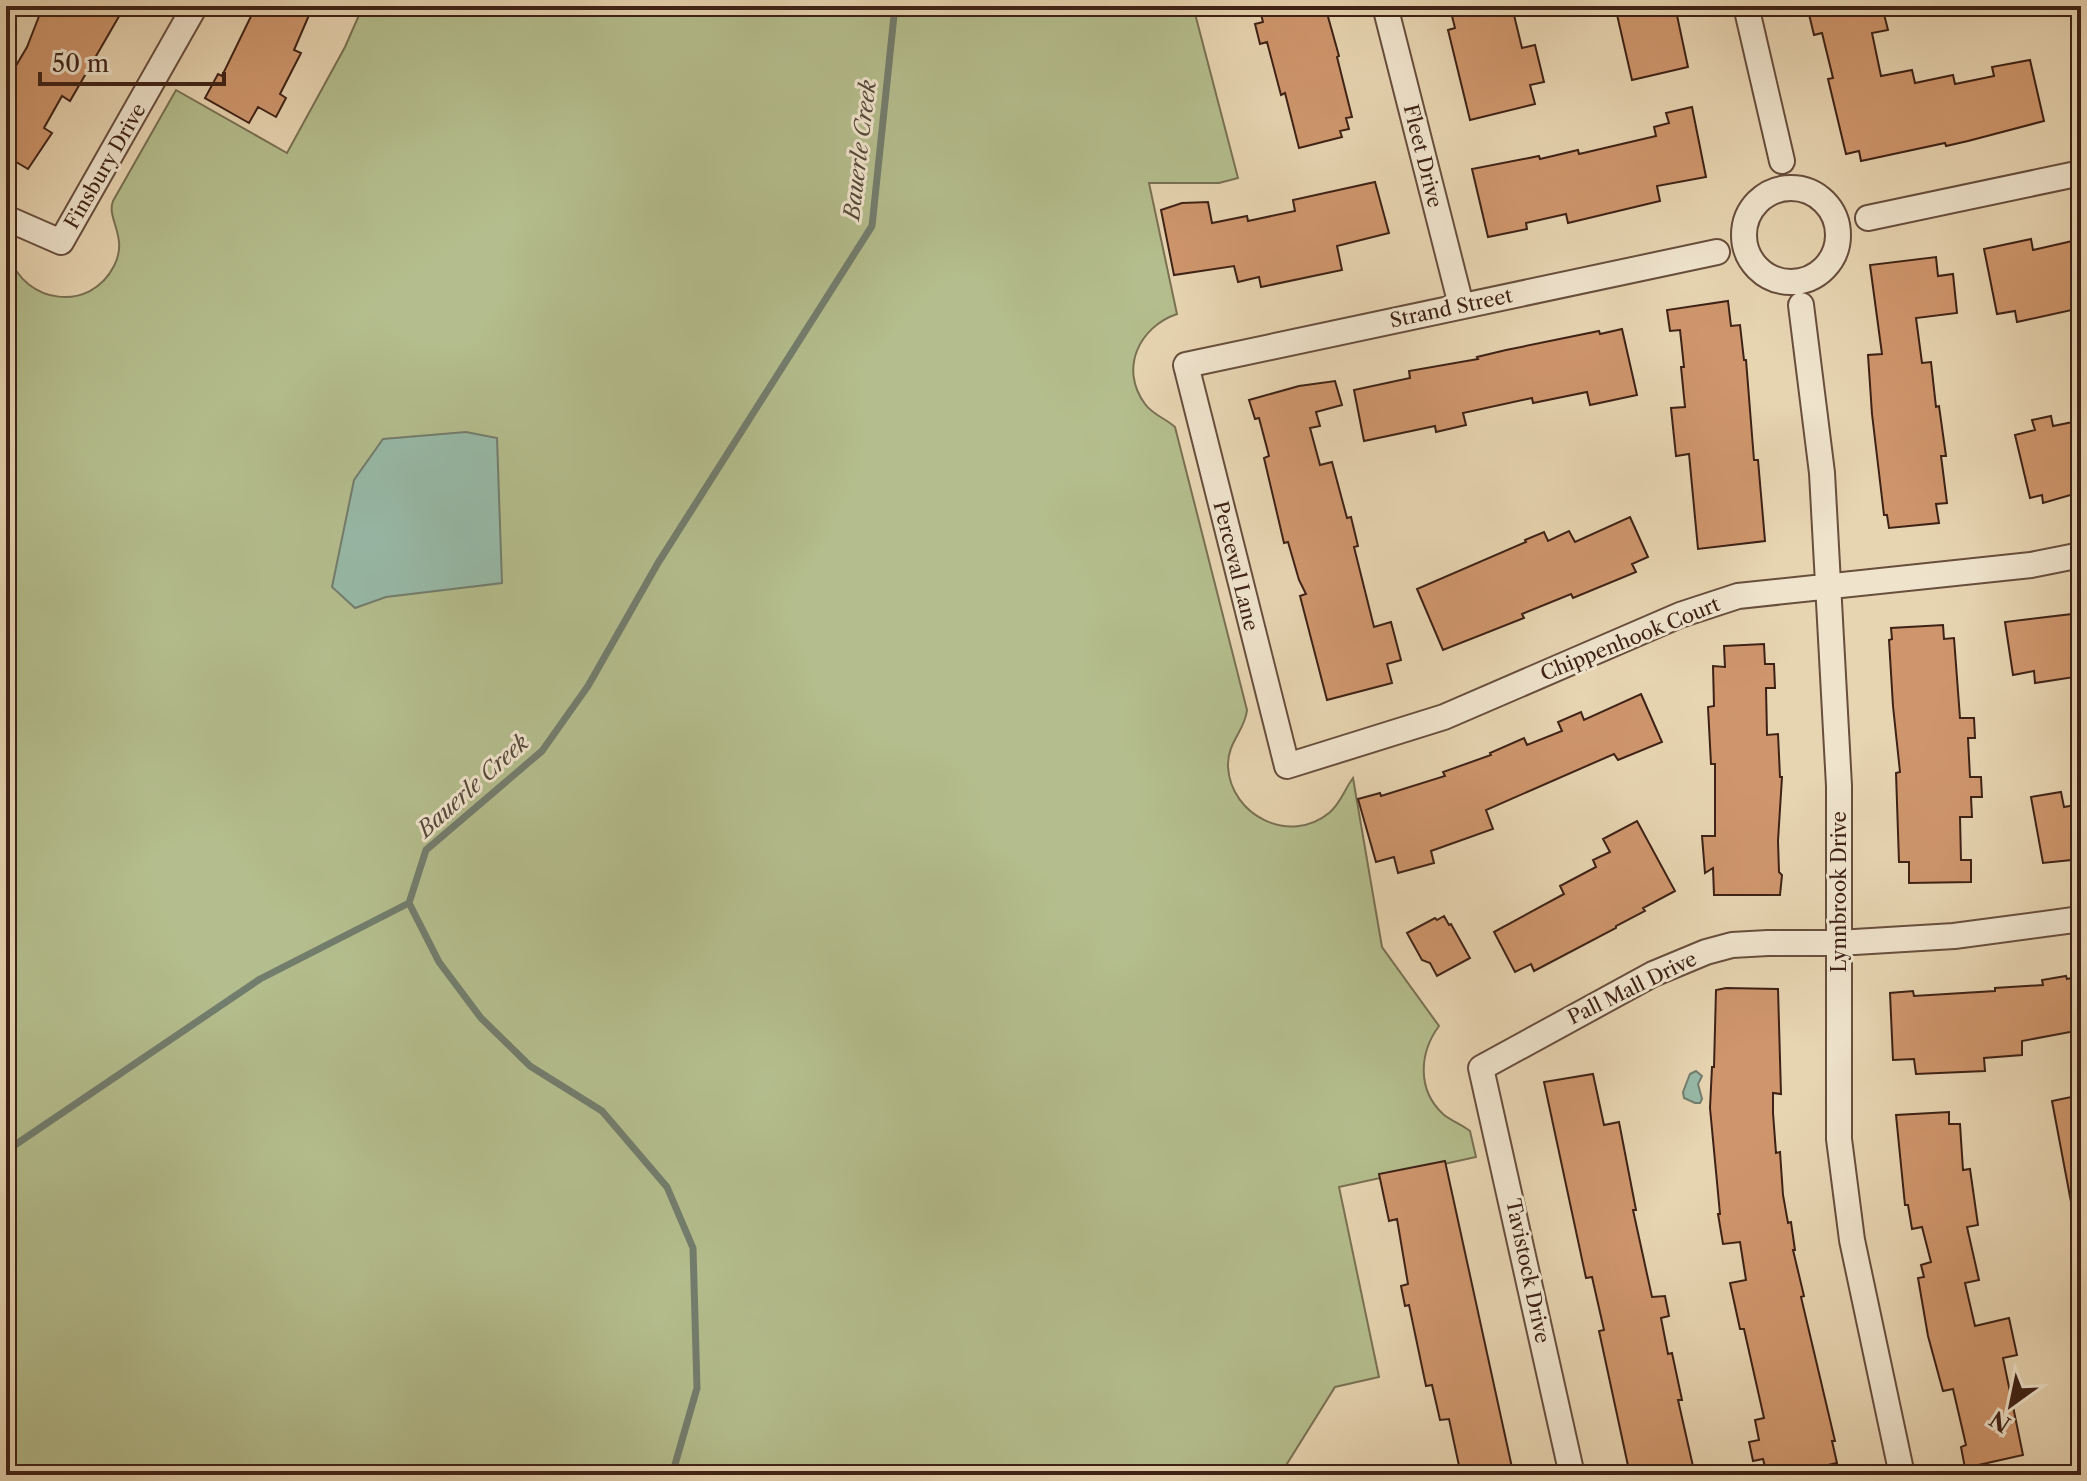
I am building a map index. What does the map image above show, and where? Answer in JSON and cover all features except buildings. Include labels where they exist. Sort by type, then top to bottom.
[{"type":"street","name":"Finsbury Drive","points":[[6,218],[61,242],[195,6]]},
{"type":"street","name":"Fleet Drive","points":[[1385,6],[1461,305]]},
{"type":"street","points":[[1746,6],[1782,161],[1803,189],[1823,200],[1832,211],[1837,225],[1838,240],[1834,255],[1825,268],[1812,277],[1783,282],[1758,269],[1744,245],[1743,230],[1747,215],[1756,202],[1768,193],[1783,188],[1803,189]]},
{"type":"street","points":[[1768,193],[1782,161]]},
{"type":"street","points":[[1832,211],[1868,218],[2081,173]]},
{"type":"street","points":[[1838,240],[1868,218]]},
{"type":"street","name":"Strand Street","points":[[1717,252],[1743,230]]},
{"type":"street","name":"Strand Street","points":[[1186,365],[1717,252],[1750,258]]},
{"type":"street","name":"Lynnbrook Drive","points":[[1812,277],[1801,305],[1822,473],[1830,586],[1839,786],[1839,1139],[1852,1240],[1902,1475]]},
{"type":"street","points":[[1783,282],[1801,305]]},
{"type":"street","name":"Perceval Lane","points":[[1186,365],[1287,766]]},
{"type":"street","name":"Chippenhook Court","points":[[1287,766],[1444,717],[1710,604],[1738,596],[2031,565],[2081,555]]},
{"type":"street","name":"Pall Mall Drive","points":[[1481,1068],[1683,960],[1732,945],[1954,936],[2081,919]]},
{"type":"street","name":"Tavistock Drive","points":[[1481,1068],[1572,1475]]},
{"type":"shaded area","points":[[363,6],[1193,6],[1238,178],[1219,183],[1149,183],[1177,314],[1164,320],[1143,339],[1137,351],[1134,377],[1137,391],[1145,404],[1175,427],[1247,710],[1228,758],[1232,784],[1251,812],[1281,825],[1297,826],[1314,822],[1329,813],[1353,778],[1382,947],[1439,1026],[1425,1059],[1425,1083],[1443,1114],[1470,1131],[1476,1157],[1339,1187],[1379,1377],[1335,1387],[1280,1475],[6,1475],[6,1442],[15,1412],[13,1386],[6,1370],[6,262],[9,256],[17,272],[29,284],[43,293],[58,297],[90,291],[103,281],[118,256],[113,201],[176,90],[287,153],[345,47]]},
{"type":"shaded area","points":[[466,432],[497,438],[502,583],[386,597],[355,608],[332,587],[354,480],[383,439]]},
{"type":"shaded area","points":[[1696,1071],[1702,1076],[1698,1084],[1702,1099],[1700,1103],[1684,1098],[1683,1092],[1690,1074]]},
{"type":"waterway","name":"Bauerle Creek","points":[[672,1475],[697,1388],[693,1248],[667,1187],[602,1111],[530,1066],[481,1018],[439,962],[409,903],[426,850],[542,751],[588,686],[658,563],[872,226],[895,6]]},
{"type":"waterway","points":[[6,1151],[260,979],[409,903]]}]
